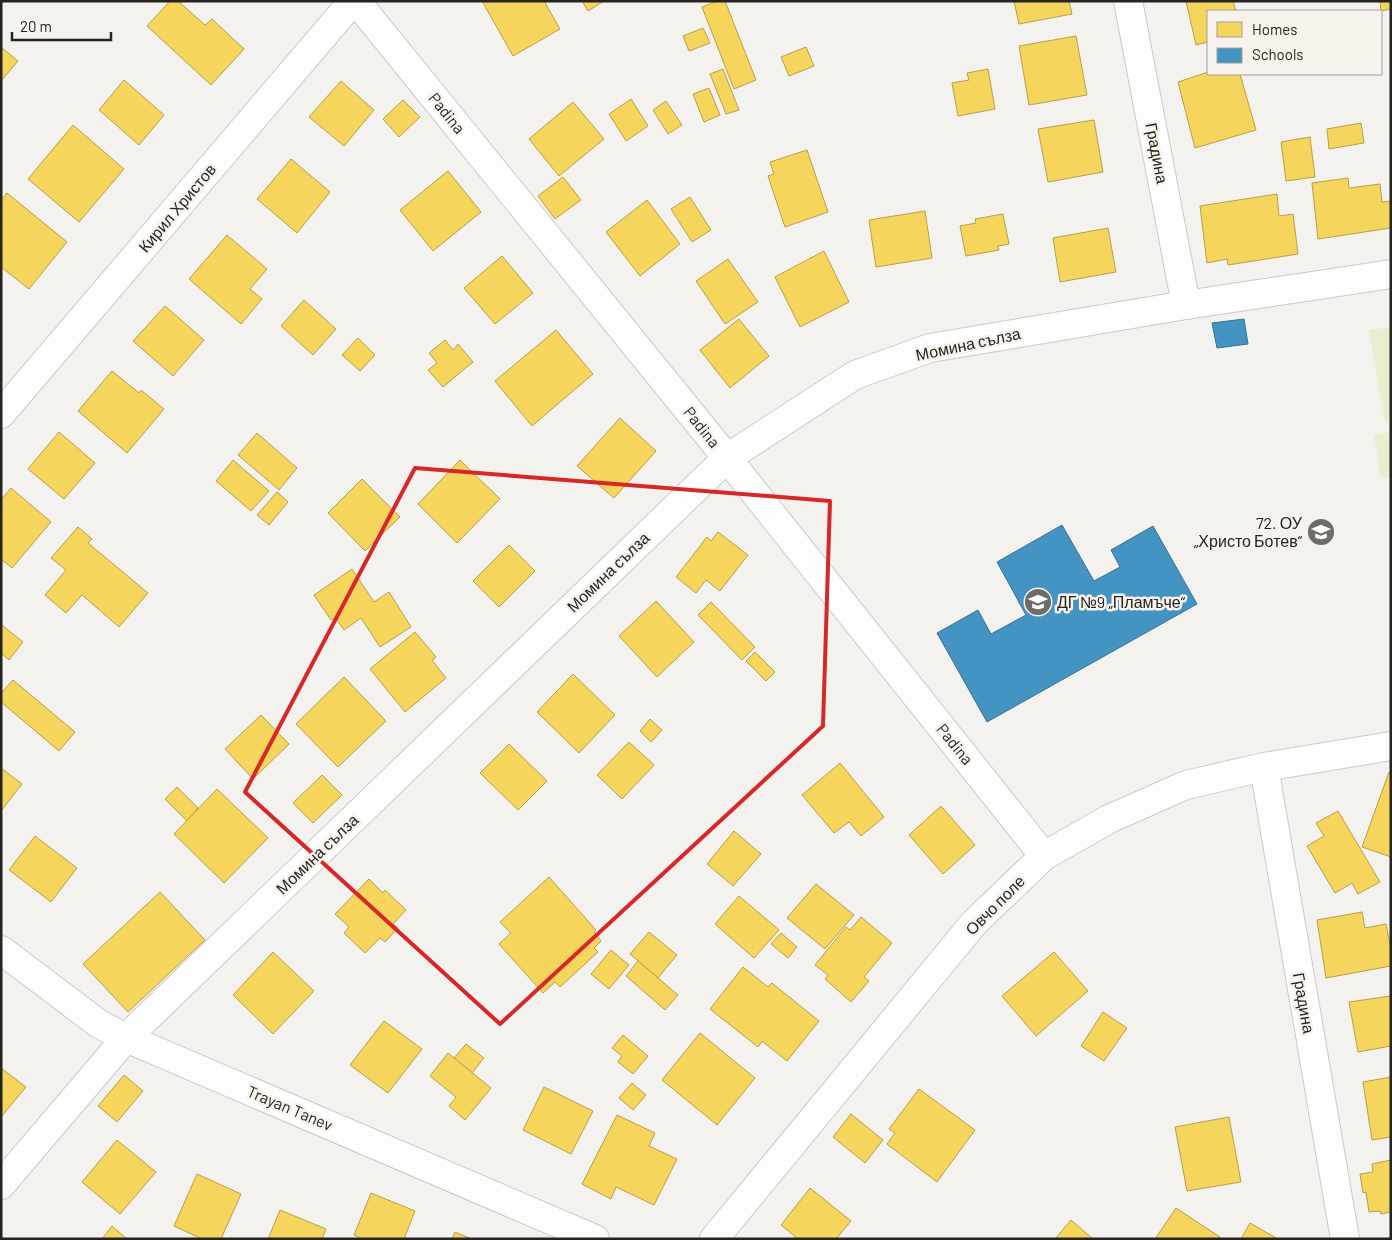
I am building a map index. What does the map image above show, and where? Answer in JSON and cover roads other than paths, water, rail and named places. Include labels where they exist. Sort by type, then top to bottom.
[{"type":"street","name":"Кирил Христов","points":[[1,414],[354,1]]},
{"type":"street","name":"Padina","points":[[354,1],[727,458],[1044,856]]},
{"type":"street","name":"Градина","points":[[1128,1],[1186,305]]},
{"type":"street","name":"Момина сълза","points":[[1,1185],[126,1038],[727,458],[855,375],[930,348],[1186,305],[1391,274]]},
{"type":"street","name":"Овчо поле","points":[[714,1239],[974,923],[1044,856],[1109,819],[1186,785],[1264,767],[1391,746]]},
{"type":"street","name":"Градина","points":[[1264,767],[1345,1239]]},
{"type":"street","name":"Trayan Tanev","points":[[1,950],[99,1024],[126,1038],[596,1239]]},
{"type":"place","name":"72. ОУ „Христо Ботев“","points":[[1321,532]]},
{"type":"place","name":"ДГ №9 „Пламъче“","points":[[1038,602]]}]
